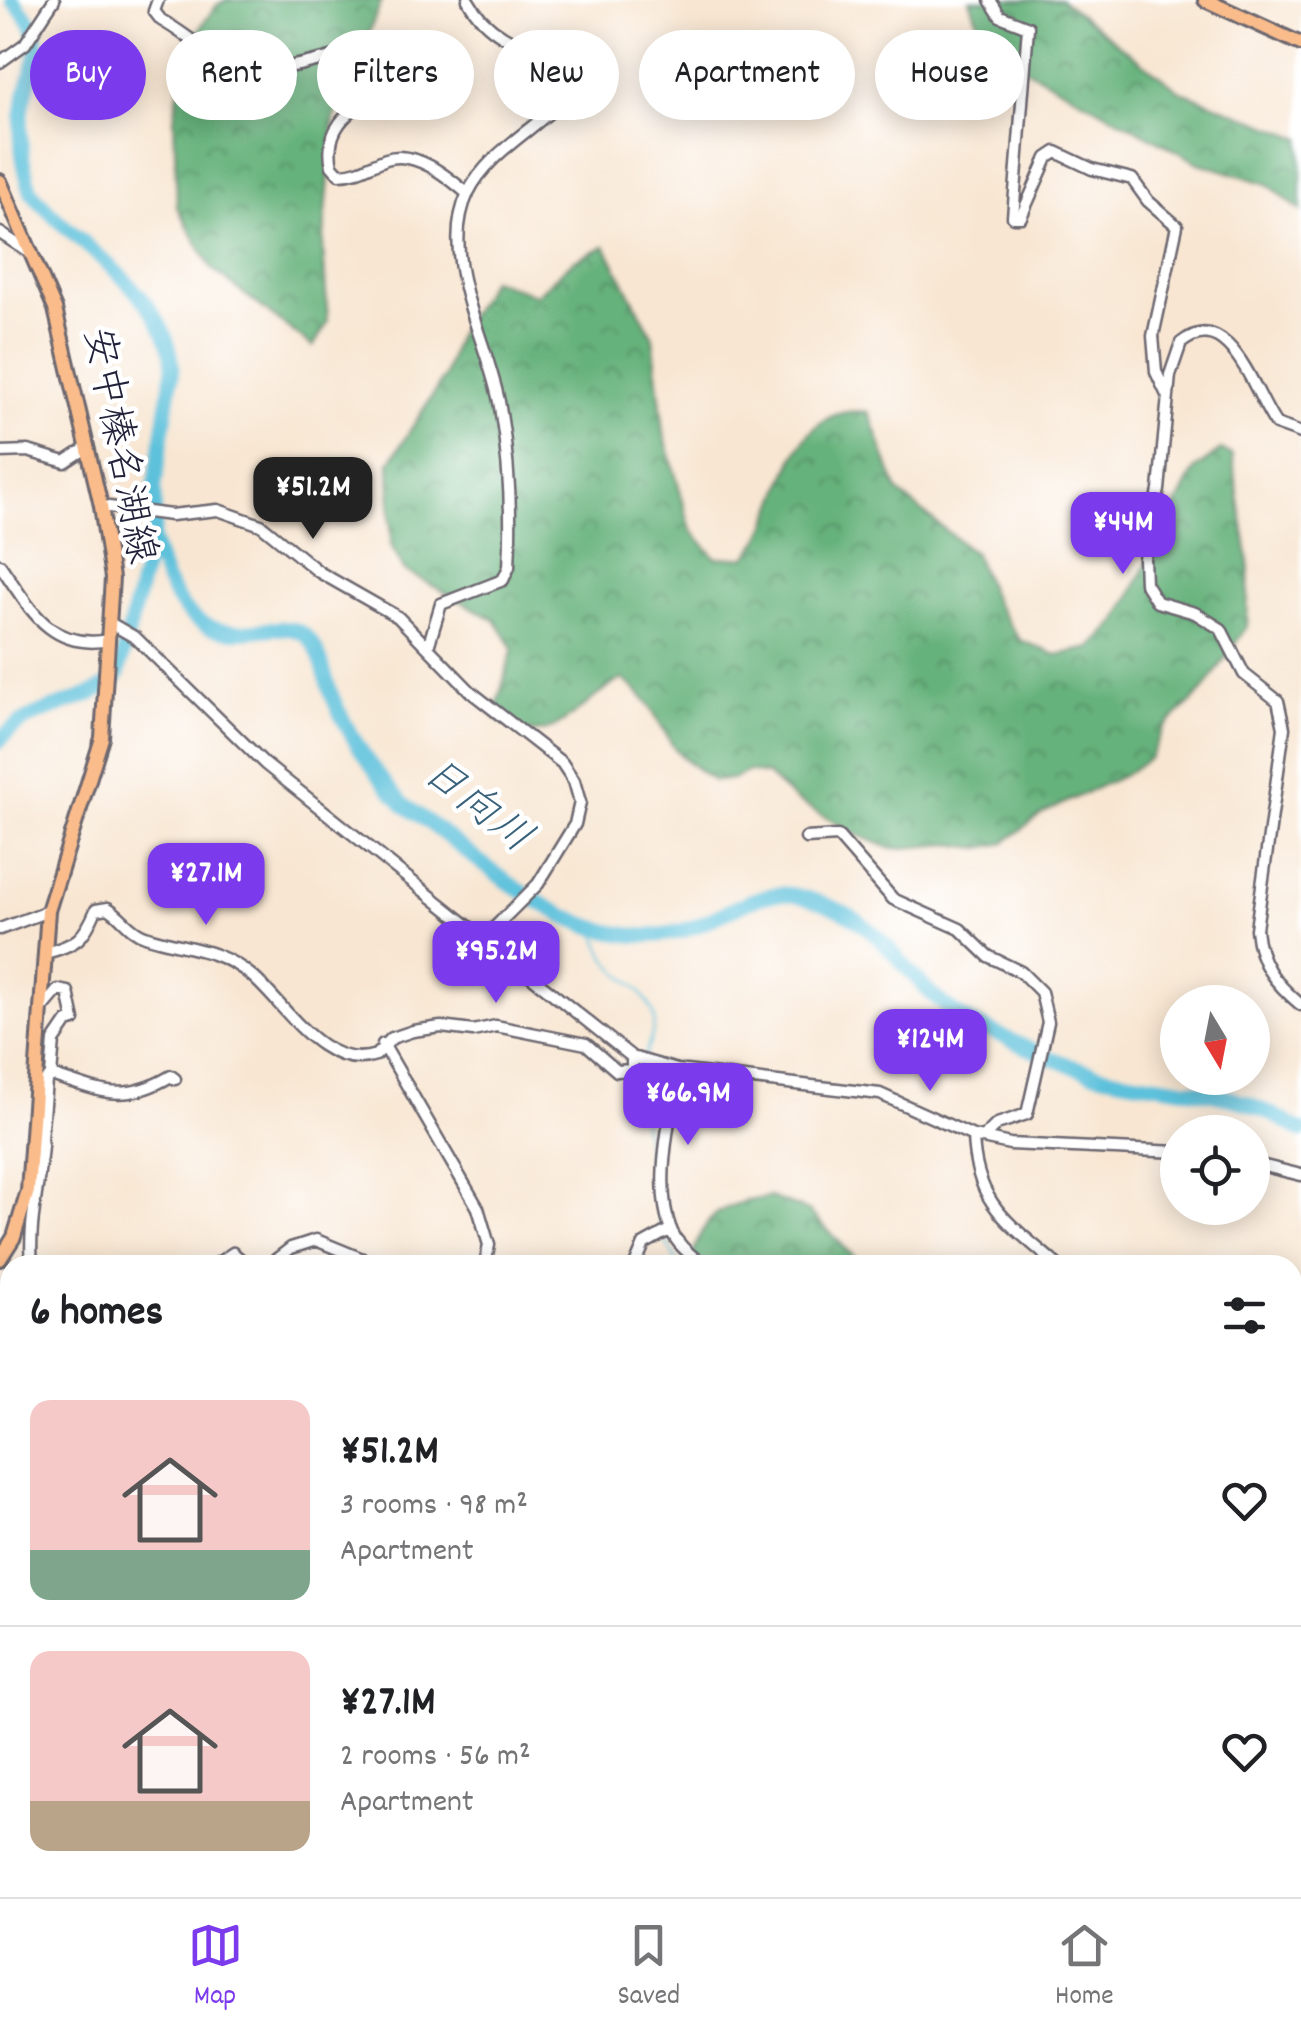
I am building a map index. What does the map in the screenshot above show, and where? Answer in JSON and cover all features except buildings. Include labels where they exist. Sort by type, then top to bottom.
[{"type":"main road","points":[[1205,0],[1301,44]]},
{"type":"main road","name":"安中榛名湖線","points":[[0,181],[56,310],[102,506],[112,566],[106,693],[95,766],[48,911],[37,1138],[24,1208],[2,1255]]},
{"type":"street","points":[[0,62],[28,40],[54,0]]},
{"type":"street","points":[[158,0],[154,11],[161,20],[222,59],[247,68],[277,67],[392,44],[402,57],[402,72],[338,124],[330,141],[332,166],[339,174],[352,174],[386,159],[405,157],[436,170],[468,194]]},
{"type":"street","points":[[428,647],[441,604],[503,580],[509,567],[510,518],[501,412],[460,251],[459,223],[468,194],[490,163],[579,79],[570,63],[495,32],[468,0]]},
{"type":"street","points":[[990,0],[1000,16],[1026,24],[1028,30],[1012,217],[1021,216],[1047,158],[1056,152],[1092,169],[1132,179],[1148,202],[1177,226],[1178,238],[1159,294],[1153,336],[1156,372],[1168,396]]},
{"type":"street","points":[[0,234],[33,254]]},
{"type":"street","points":[[1301,434],[1276,424],[1238,357],[1210,333],[1181,343],[1174,355],[1159,490],[1144,558],[1145,584],[1157,602],[1195,613],[1221,629],[1244,674],[1274,696],[1282,711],[1284,728],[1256,929],[1267,971],[1301,1005]]},
{"type":"street","points":[[0,452],[28,450],[65,462],[88,447]]},
{"type":"street","points":[[102,506],[171,515],[218,510],[261,525],[318,572],[390,610],[496,714],[551,753],[577,787],[580,808],[575,824],[538,884],[482,940]]},
{"type":"street","points":[[0,566],[55,634],[74,643],[109,640]]},
{"type":"street","points":[[110,623],[136,638],[265,764],[482,940],[637,1059],[677,1070],[880,1094],[978,1137],[1037,1146],[1160,1151]]},
{"type":"street","points":[[806,838],[833,834],[844,840],[893,898],[960,929],[988,956],[1030,979],[1045,1000],[1048,1022],[1027,1114],[997,1124],[978,1137]]},
{"type":"street","points":[[45,954],[77,944],[89,930],[96,910],[108,908],[141,935],[203,948],[240,966],[309,1033],[341,1055],[370,1058],[383,1044],[422,1030],[473,1032],[496,1026],[586,1044],[610,1069],[618,1071],[632,1070],[637,1059]]},
{"type":"street","points":[[0,929],[48,911]]},
{"type":"street","points":[[31,1255],[29,1238],[38,1192],[37,1138],[46,1081],[51,1075],[54,1041],[67,1022],[74,1020],[68,992],[58,990],[41,1010]]},
{"type":"street","points":[[383,1044],[471,1191],[488,1239],[486,1255]]},
{"type":"street","points":[[677,1070],[665,1177],[671,1229],[690,1255]]},
{"type":"street","points":[[51,1075],[108,1093],[141,1094],[171,1076],[175,1078]]},
{"type":"street","points":[[978,1137],[976,1174],[989,1201],[1046,1255]]},
{"type":"street","points":[[1270,1168],[1301,1176]]},
{"type":"street","points":[[639,1255],[644,1244],[671,1229]]},
{"type":"street","points":[[282,1255],[316,1240],[353,1255]]},
{"type":"green space","points":[[227,0],[382,0],[370,30],[317,30],[317,120],[334,120],[323,249],[328,322],[313,347],[212,269],[177,207],[174,120],[297,120],[297,30],[198,30],[218,4]]},
{"type":"green space","points":[[970,0],[1061,0],[1180,91],[1301,138],[1301,211],[1268,184],[1199,163],[1024,68],[1024,30],[981,30]]},
{"type":"green space","points":[[605,246],[653,337],[664,433],[691,530],[716,558],[746,557],[760,539],[790,465],[802,442],[819,424],[840,413],[869,412],[898,492],[974,553],[996,605],[1020,640],[1056,655],[1091,648],[1118,620],[1195,469],[1221,450],[1232,455],[1249,562],[1247,626],[1203,691],[1164,728],[1150,758],[1124,775],[1041,814],[1004,843],[981,848],[951,844],[892,849],[855,834],[794,799],[767,775],[749,771],[733,779],[714,781],[680,754],[645,700],[622,679],[547,730],[513,728],[494,716],[513,648],[495,620],[404,570],[391,545],[390,462],[444,377],[456,338],[491,279],[536,295],[573,261]]},
{"type":"green space","points":[[770,1197],[809,1211],[852,1255],[693,1255],[708,1223],[716,1214]]},
{"type":"waterway","name":"日向川","points":[[0,741],[27,719],[93,693],[118,675],[155,525],[154,491],[173,368],[167,340],[137,293],[31,191],[23,160],[21,128],[36,39],[33,28],[12,0]]},
{"type":"waterway","name":"日向川","points":[[152,538],[169,585],[188,613],[210,627],[233,632],[276,628],[294,630],[309,639],[346,726],[404,805],[500,876],[570,918],[607,931],[645,936],[685,930],[770,895],[806,898],[861,923],[927,990],[973,1023],[1073,1066],[1229,1098],[1252,1105],[1301,1131]]},
{"type":"waterway","points":[[595,926],[605,956],[652,1010],[654,1028],[644,1057]]},
{"type":"waterway","points":[[641,1064],[636,1082],[661,1228]]},
{"type":"waterway","points":[[663,1236],[673,1255]]}]
